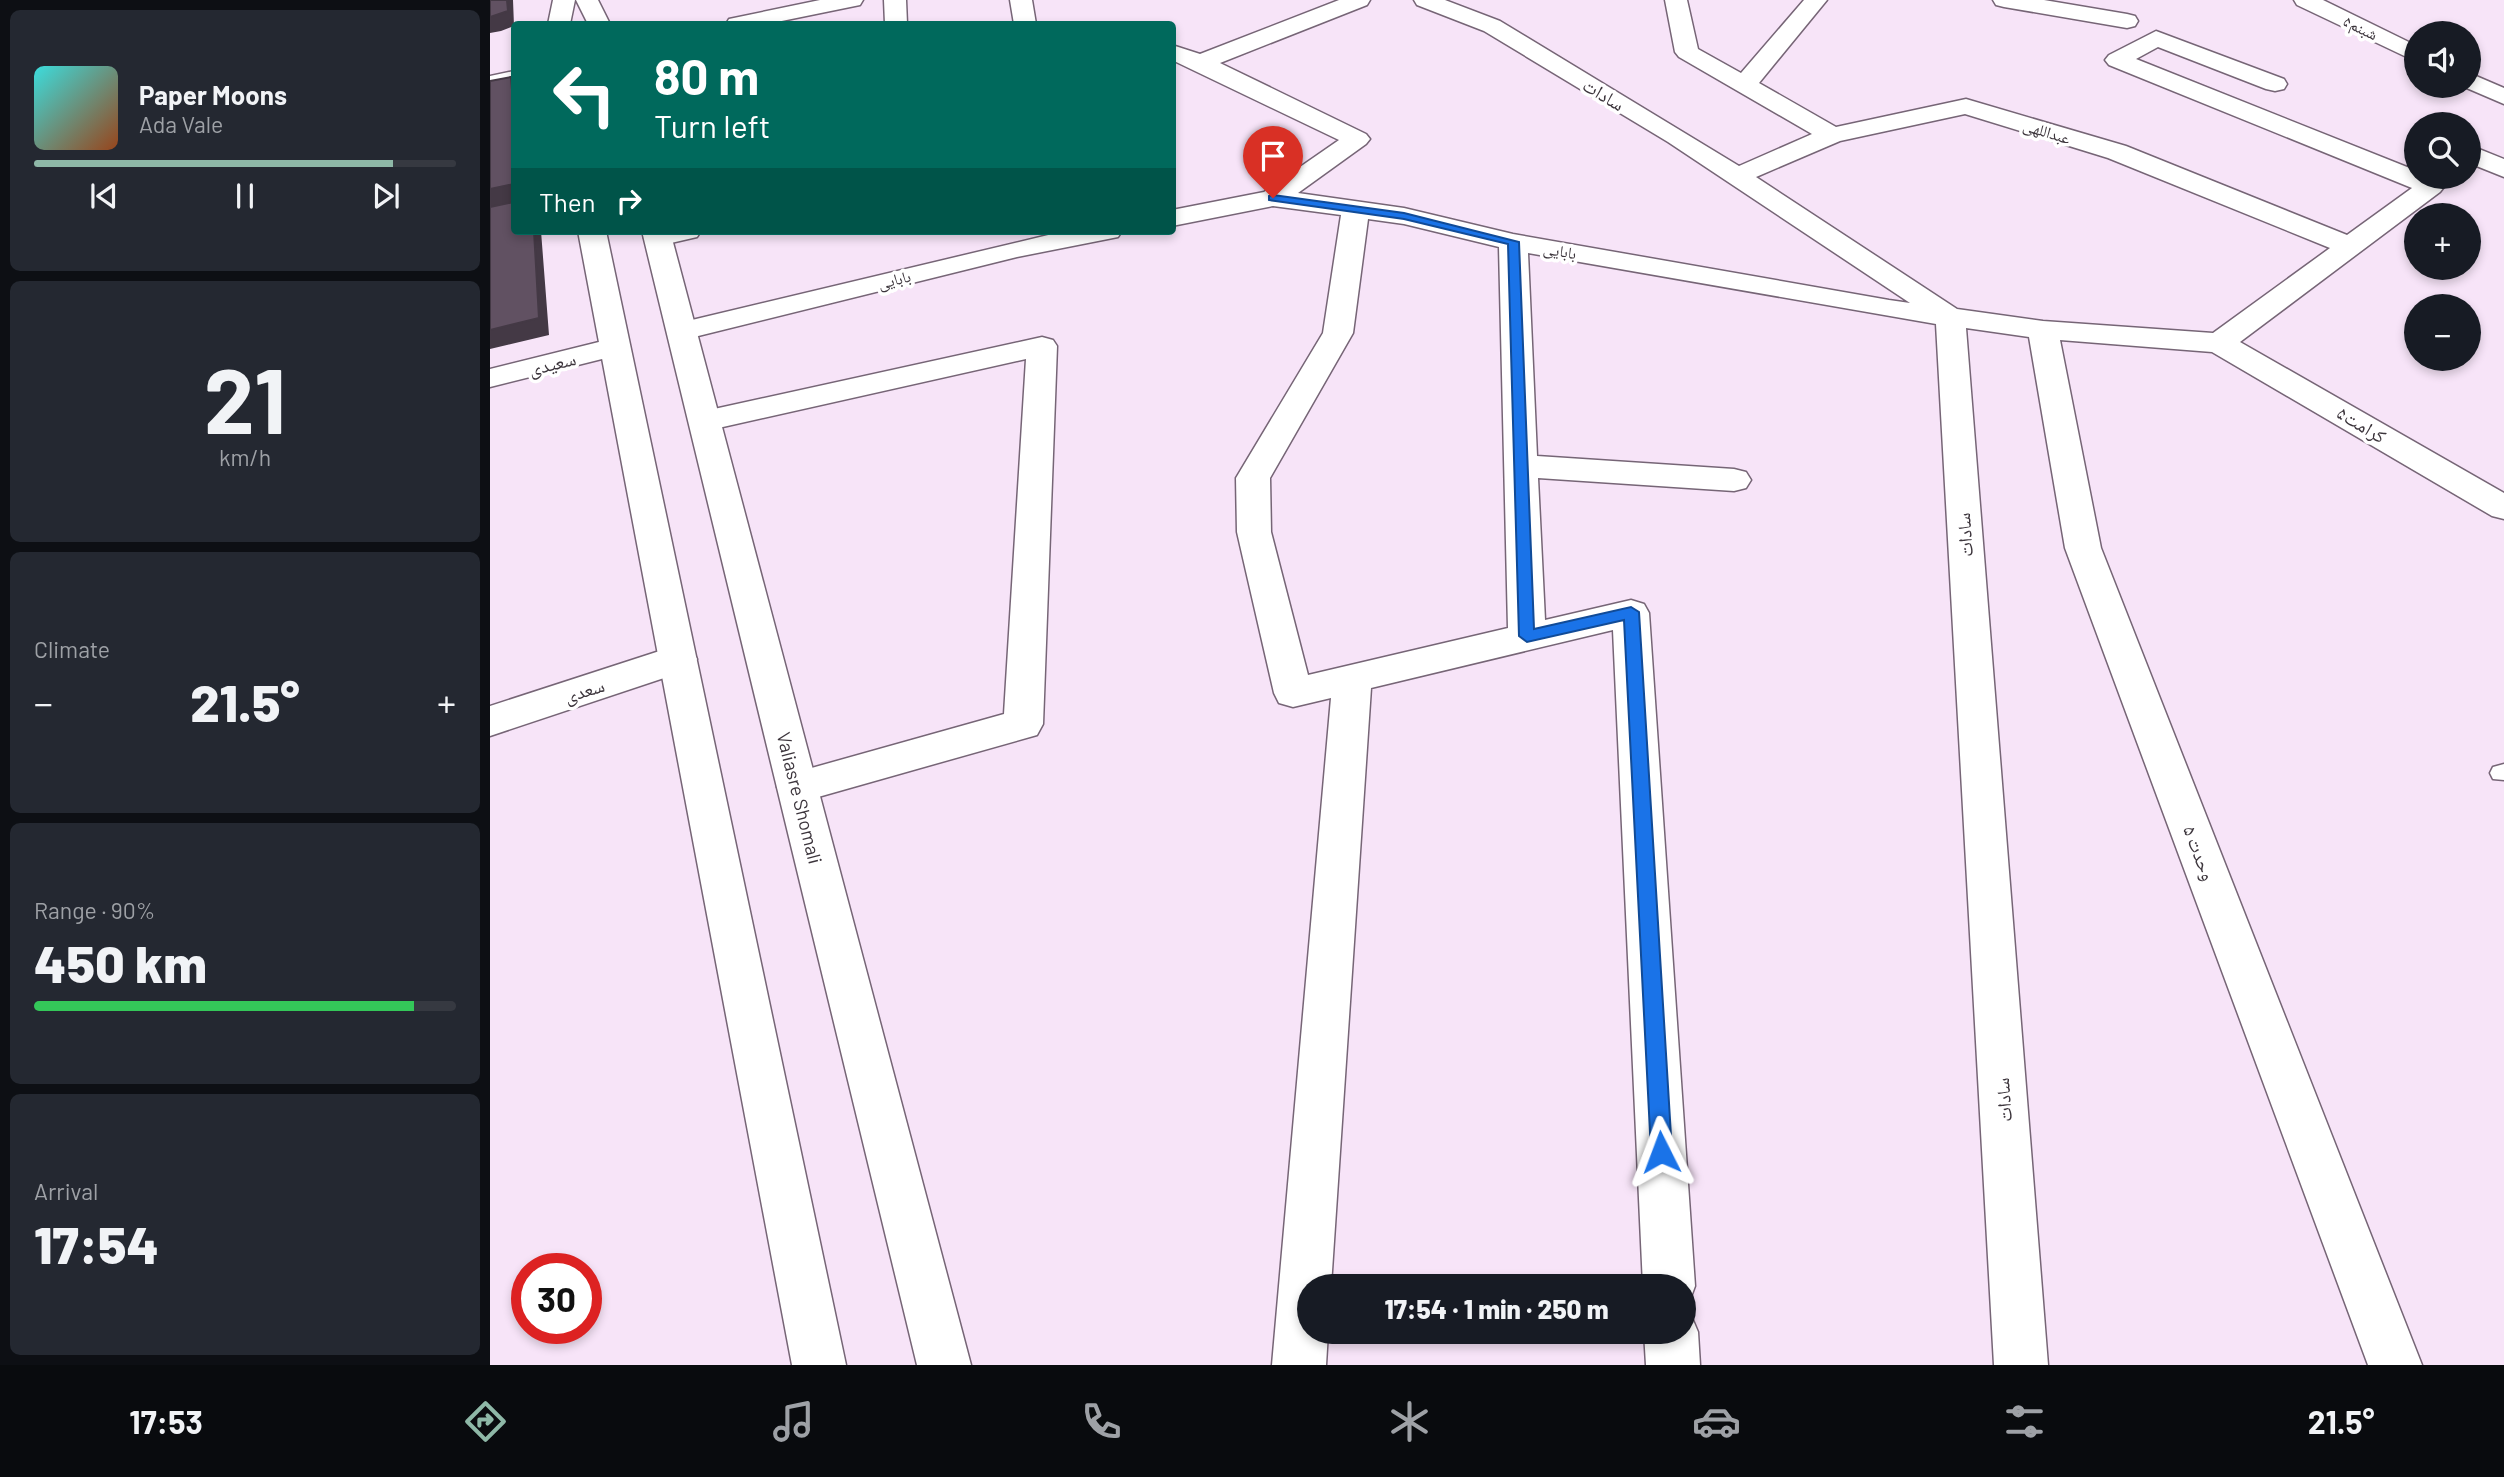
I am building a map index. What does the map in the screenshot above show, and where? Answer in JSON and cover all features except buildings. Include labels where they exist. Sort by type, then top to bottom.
[{"type":"street","points":[[560,21],[564,0]]},
{"type":"street","points":[[587,0],[598,21]]},
{"type":"street","points":[[746,21],[852,0]]},
{"type":"street","points":[[895,0],[896,21]]},
{"type":"street","points":[[1021,0],[1024,21]]},
{"type":"street","points":[[1200,62],[1359,0]]},
{"type":"street","name":"سادات","points":[[1426,0],[1492,26],[1677,137],[1950,316],[2021,1365]]},
{"type":"street","points":[[1676,0],[1687,52],[1832,135]]},
{"type":"street","points":[[1744,85],[1816,0]]},
{"type":"street","points":[[2004,0],[2127,21]]},
{"type":"street","name":"شبنم۵","points":[[2305,0],[2404,49]]},
{"type":"street","points":[[2275,83],[2156,38],[2117,60],[2404,169]]},
{"type":"street","points":[[1176,53],[1200,62],[1357,139],[1273,198]]},
{"type":"street","points":[[490,83],[511,79]]},
{"type":"street","points":[[2481,86],[2504,97]]},
{"type":"street","name":"عبداللهی","points":[[1737,176],[1832,135],[1966,106],[2117,152],[2350,246]]},
{"type":"street","points":[[2481,148],[2504,143]]},
{"type":"street","points":[[2481,157],[2504,169]]},
{"type":"street","points":[[2219,343],[2425,189]]},
{"type":"street","name":"بابایی","points":[[1176,217],[1273,198],[1356,208],[1404,216],[1513,242],[1875,307],[2043,330],[2219,343]]},
{"type":"street","points":[[1356,208],[1338,333],[1253,478],[1254,532],[1293,693],[1631,612],[1668,1274]]},
{"type":"street","points":[[593,235],[819,1365]]},
{"type":"street","name":"Valiasre Shomali","points":[[667,235],[682,331],[944,1365]]},
{"type":"street","name":"بابایی","points":[[682,331],[1021,240],[1069,235]]},
{"type":"street","points":[[1513,242],[1527,636]]},
{"type":"street","name":"وحدت ۵","points":[[2043,330],[2084,548],[2395,1365]]},
{"type":"street","name":"کرامت۵","points":[[2219,343],[2503,507]]},
{"type":"street","points":[[705,422],[1042,346],[1023,724],[797,787]]},
{"type":"street","name":"سعیدی","points":[[490,378],[615,347]]},
{"type":"street","points":[[1521,466],[1734,480]]},
{"type":"street","name":"سعدی","points":[[490,721],[678,659]]},
{"type":"street","points":[[1299,1365],[1352,678]]},
{"type":"street","points":[[1672,1344],[1673,1365]]},
{"type":"route","points":[[1273,198],[1404,216],[1513,242],[1527,636],[1631,612],[1661,1152]]}]
